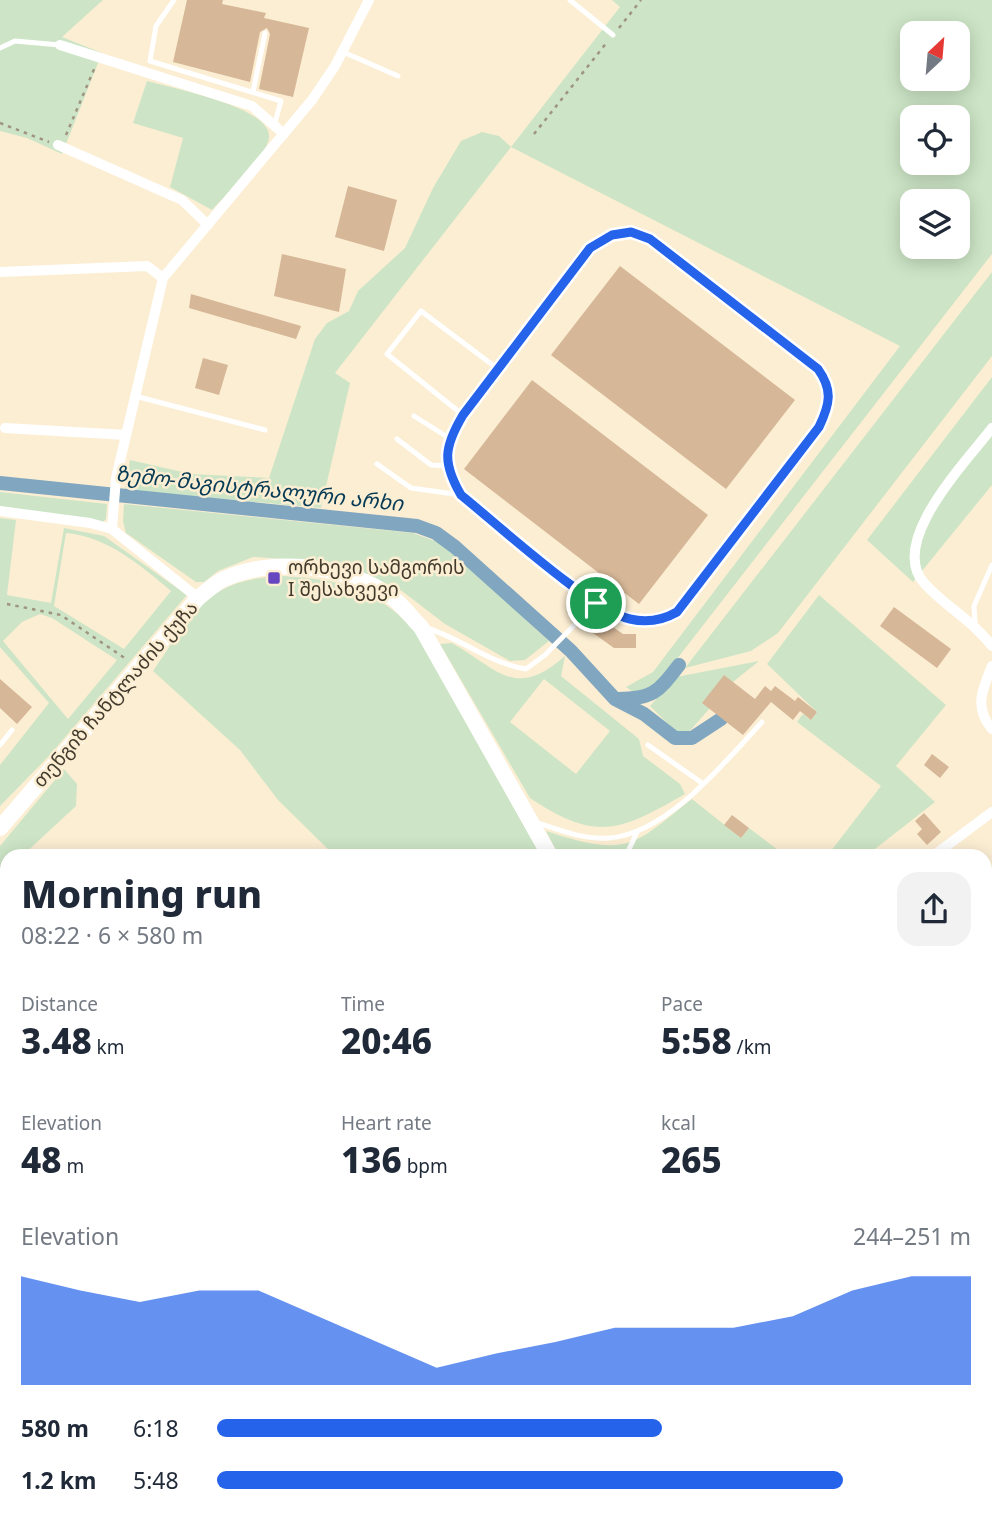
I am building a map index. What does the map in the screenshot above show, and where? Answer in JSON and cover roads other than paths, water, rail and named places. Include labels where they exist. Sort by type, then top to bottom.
[{"type":"street","points":[[112,529],[116,478],[163,278],[312,100],[342,52],[369,0]]},
{"type":"street","points":[[60,46],[252,106],[284,134]]},
{"type":"street","points":[[59,146],[182,200],[208,225]]},
{"type":"street","points":[[0,272],[147,267],[163,278]]},
{"type":"street","points":[[5,428],[126,435]]},
{"type":"street","points":[[992,428],[921,523],[914,544],[915,569],[924,583],[975,624],[992,646]]},
{"type":"street","points":[[0,511],[90,523],[112,529],[198,598]]},
{"type":"street","name":"თენგიზ ჩანტლაძის ქუჩა","points":[[0,828],[198,598],[223,580],[251,570],[303,567],[360,579],[392,597],[421,627],[546,849]]},
{"type":"street","points":[[992,666],[979,700],[982,718],[992,729]]},
{"type":"street","points":[[943,849],[992,813]]},
{"type":"lane","points":[[174,0],[156,26],[150,61],[281,101],[274,126]]},
{"type":"lane","points":[[570,0],[613,35]]},
{"type":"lane","points":[[253,92],[265,33]]},
{"type":"lane","points":[[0,48],[15,41],[60,46]]},
{"type":"lane","points":[[342,52],[398,76]]},
{"type":"lane","points":[[631,232],[650,239],[818,369],[829,384],[829,407],[819,427],[677,612],[665,618],[643,621],[628,619],[596,603],[461,495],[449,466],[449,438],[463,415],[590,248],[612,235],[631,232]]},
{"type":"lane","points":[[463,415],[387,354],[421,311],[498,369]]},
{"type":"lane","points":[[135,396],[265,430]]},
{"type":"lane","points":[[414,416],[449,438]]},
{"type":"lane","points":[[397,439],[431,465],[449,466]]},
{"type":"lane","points":[[377,464],[411,488],[461,495]]},
{"type":"lane","points":[[975,624],[974,606],[992,565]]},
{"type":"lane","points":[[421,627],[453,636],[500,665],[526,669],[545,655],[596,603]]},
{"type":"lane","points":[[532,821],[573,835],[609,838],[636,832],[674,810],[762,722]]},
{"type":"lane","points":[[0,745],[12,730]]},
{"type":"lane","points":[[648,745],[702,783]]},
{"type":"lane","points":[[629,849],[636,832]]},
{"type":"waterway","name":"ზემო-მაგისტრალური არხი","points":[[0,483],[417,526],[436,533],[455,547],[571,651],[615,699],[644,714],[675,738],[692,738],[721,719]]},
{"type":"waterway","name":"ზემო-მაგისტრალური არხი","points":[[618,699],[654,692],[679,665]]},
{"type":"place","name":"ორხევი სამგორის I შესახვევი","points":[[274,578]]}]
